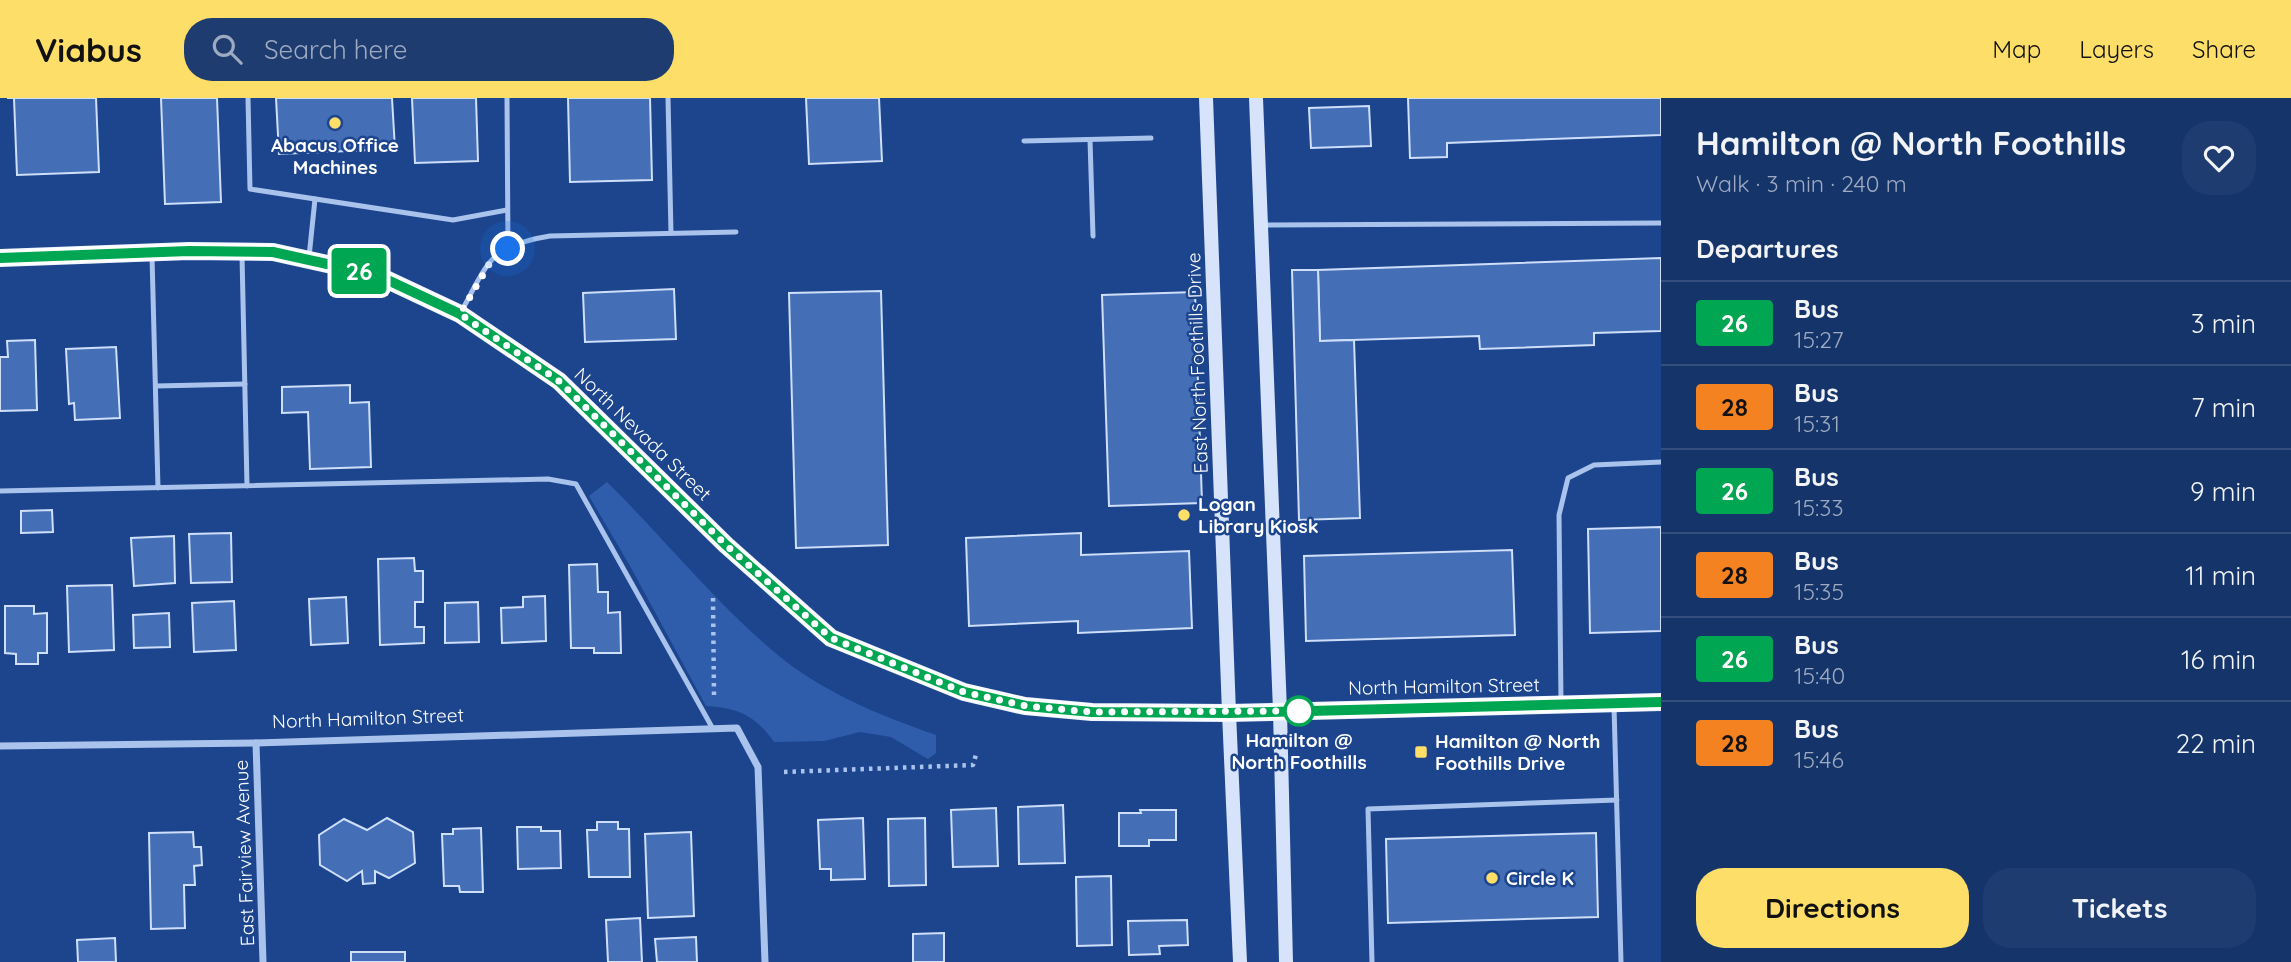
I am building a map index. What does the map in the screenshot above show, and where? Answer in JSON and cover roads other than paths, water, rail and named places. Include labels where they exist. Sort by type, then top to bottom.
[{"type":"main road","name":"East North Foothills Drive","points":[[1206,98],[1240,962]]},
{"type":"main road","points":[[1256,98],[1280,712],[1286,962]]},
{"type":"main road","name":"North Nevada Street","points":[[0,258],[273,252],[377,275],[460,314],[559,381],[726,545],[831,638],[964,692],[1026,706],[1092,712],[1229,713]]},
{"type":"main road","name":"North Hamilton Street","points":[[1229,713],[1661,702]]},
{"type":"street","name":"North Hamilton Street","points":[[0,746],[256,743],[737,729],[758,767],[765,962]]},
{"type":"street","name":"East Fairview Avenue","points":[[256,743],[263,962]]},
{"type":"lane","points":[[248,98],[250,189],[453,220],[507,210]]},
{"type":"lane","points":[[507,98],[508,249]]},
{"type":"lane","points":[[668,98],[671,233]]},
{"type":"lane","points":[[1024,141],[1151,138]]},
{"type":"lane","points":[[1090,139],[1093,236]]},
{"type":"lane","points":[[309,260],[315,199]]},
{"type":"lane","points":[[1261,225],[1661,223]]},
{"type":"lane","points":[[460,314],[491,261],[508,249],[532,239],[550,236],[736,232]]},
{"type":"lane","points":[[242,252],[247,486]]},
{"type":"lane","points":[[152,253],[158,488]]},
{"type":"lane","points":[[156,386],[245,384]]},
{"type":"lane","points":[[1562,705],[1559,515],[1568,478],[1594,465],[1661,462]]},
{"type":"lane","points":[[0,491],[548,479],[576,484],[713,729]]},
{"type":"lane","points":[[1614,703],[1621,962]]},
{"type":"lane","points":[[1372,962],[1368,809],[1617,800]]},
{"type":"place","name":"Abacus Office Machines","points":[[335,123]]},
{"type":"place","name":"Logan Library Kiosk","points":[[1184,515]]},
{"type":"place","name":"Hamilton @ North Foothills","points":[[1299,711]]},
{"type":"place","name":"Hamilton @ North Foothills Drive","points":[[1421,752]]},
{"type":"place","name":"Circle K","points":[[1492,878]]}]
